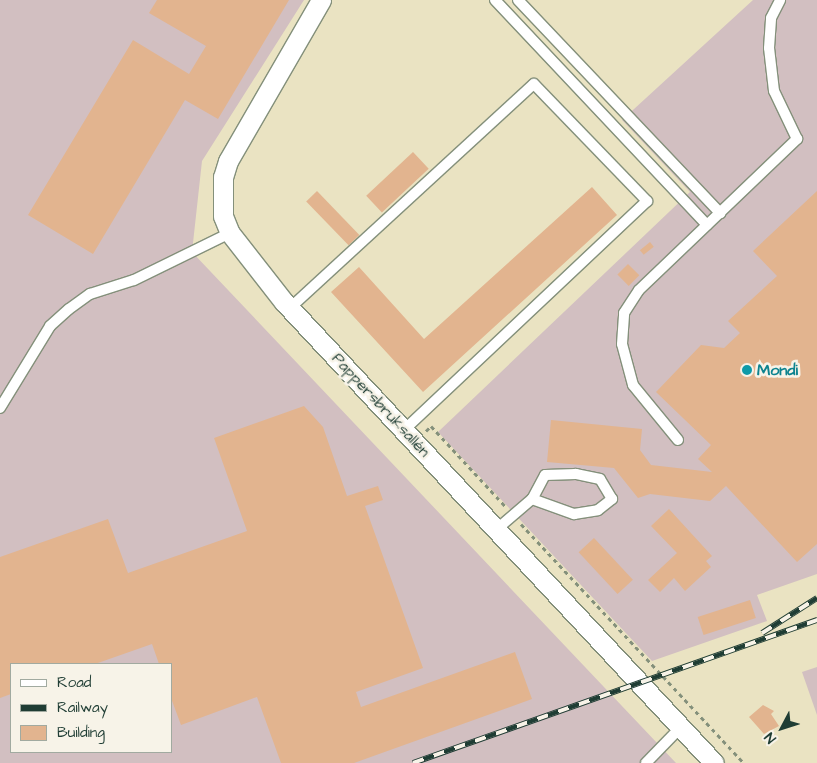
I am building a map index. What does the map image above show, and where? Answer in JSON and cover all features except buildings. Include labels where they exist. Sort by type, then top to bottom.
[{"type":"street","name":"Pappersbruksallén","points":[[321,0],[228,161],[223,177],[223,216],[230,233],[290,308],[714,763]]},
{"type":"lane","points":[[494,0],[707,225]]},
{"type":"lane","points":[[518,0],[720,212]]},
{"type":"lane","points":[[678,440],[633,385],[622,344],[624,313],[639,290],[797,139],[774,91],[769,48],[772,18],[780,0]]},
{"type":"lane","points":[[290,308],[534,84],[647,202],[404,430]]},
{"type":"lane","points":[[0,408],[50,326],[69,309],[90,294],[134,280],[230,233]]},
{"type":"lane","points":[[497,529],[532,498],[545,475],[576,474],[600,480],[612,499],[598,510],[574,514],[532,498]]},
{"type":"lane","points":[[646,763],[681,727]]},
{"type":"path","points":[[431,426],[744,763]]},
{"type":"shaded area","points":[[0,0],[304,0],[202,161],[192,252],[676,763],[0,763]]},
{"type":"shaded area","points":[[753,0],[817,0],[817,574],[757,595],[767,621],[652,661],[438,432],[690,192],[622,120]]},
{"type":"shaded area","points":[[817,667],[817,715],[802,672]]},
{"type":"railway","points":[[762,633],[817,598]]},
{"type":"railway","points":[[413,763],[817,620]]},
{"type":"place","name":"Mondi","points":[[747,370]]}]
